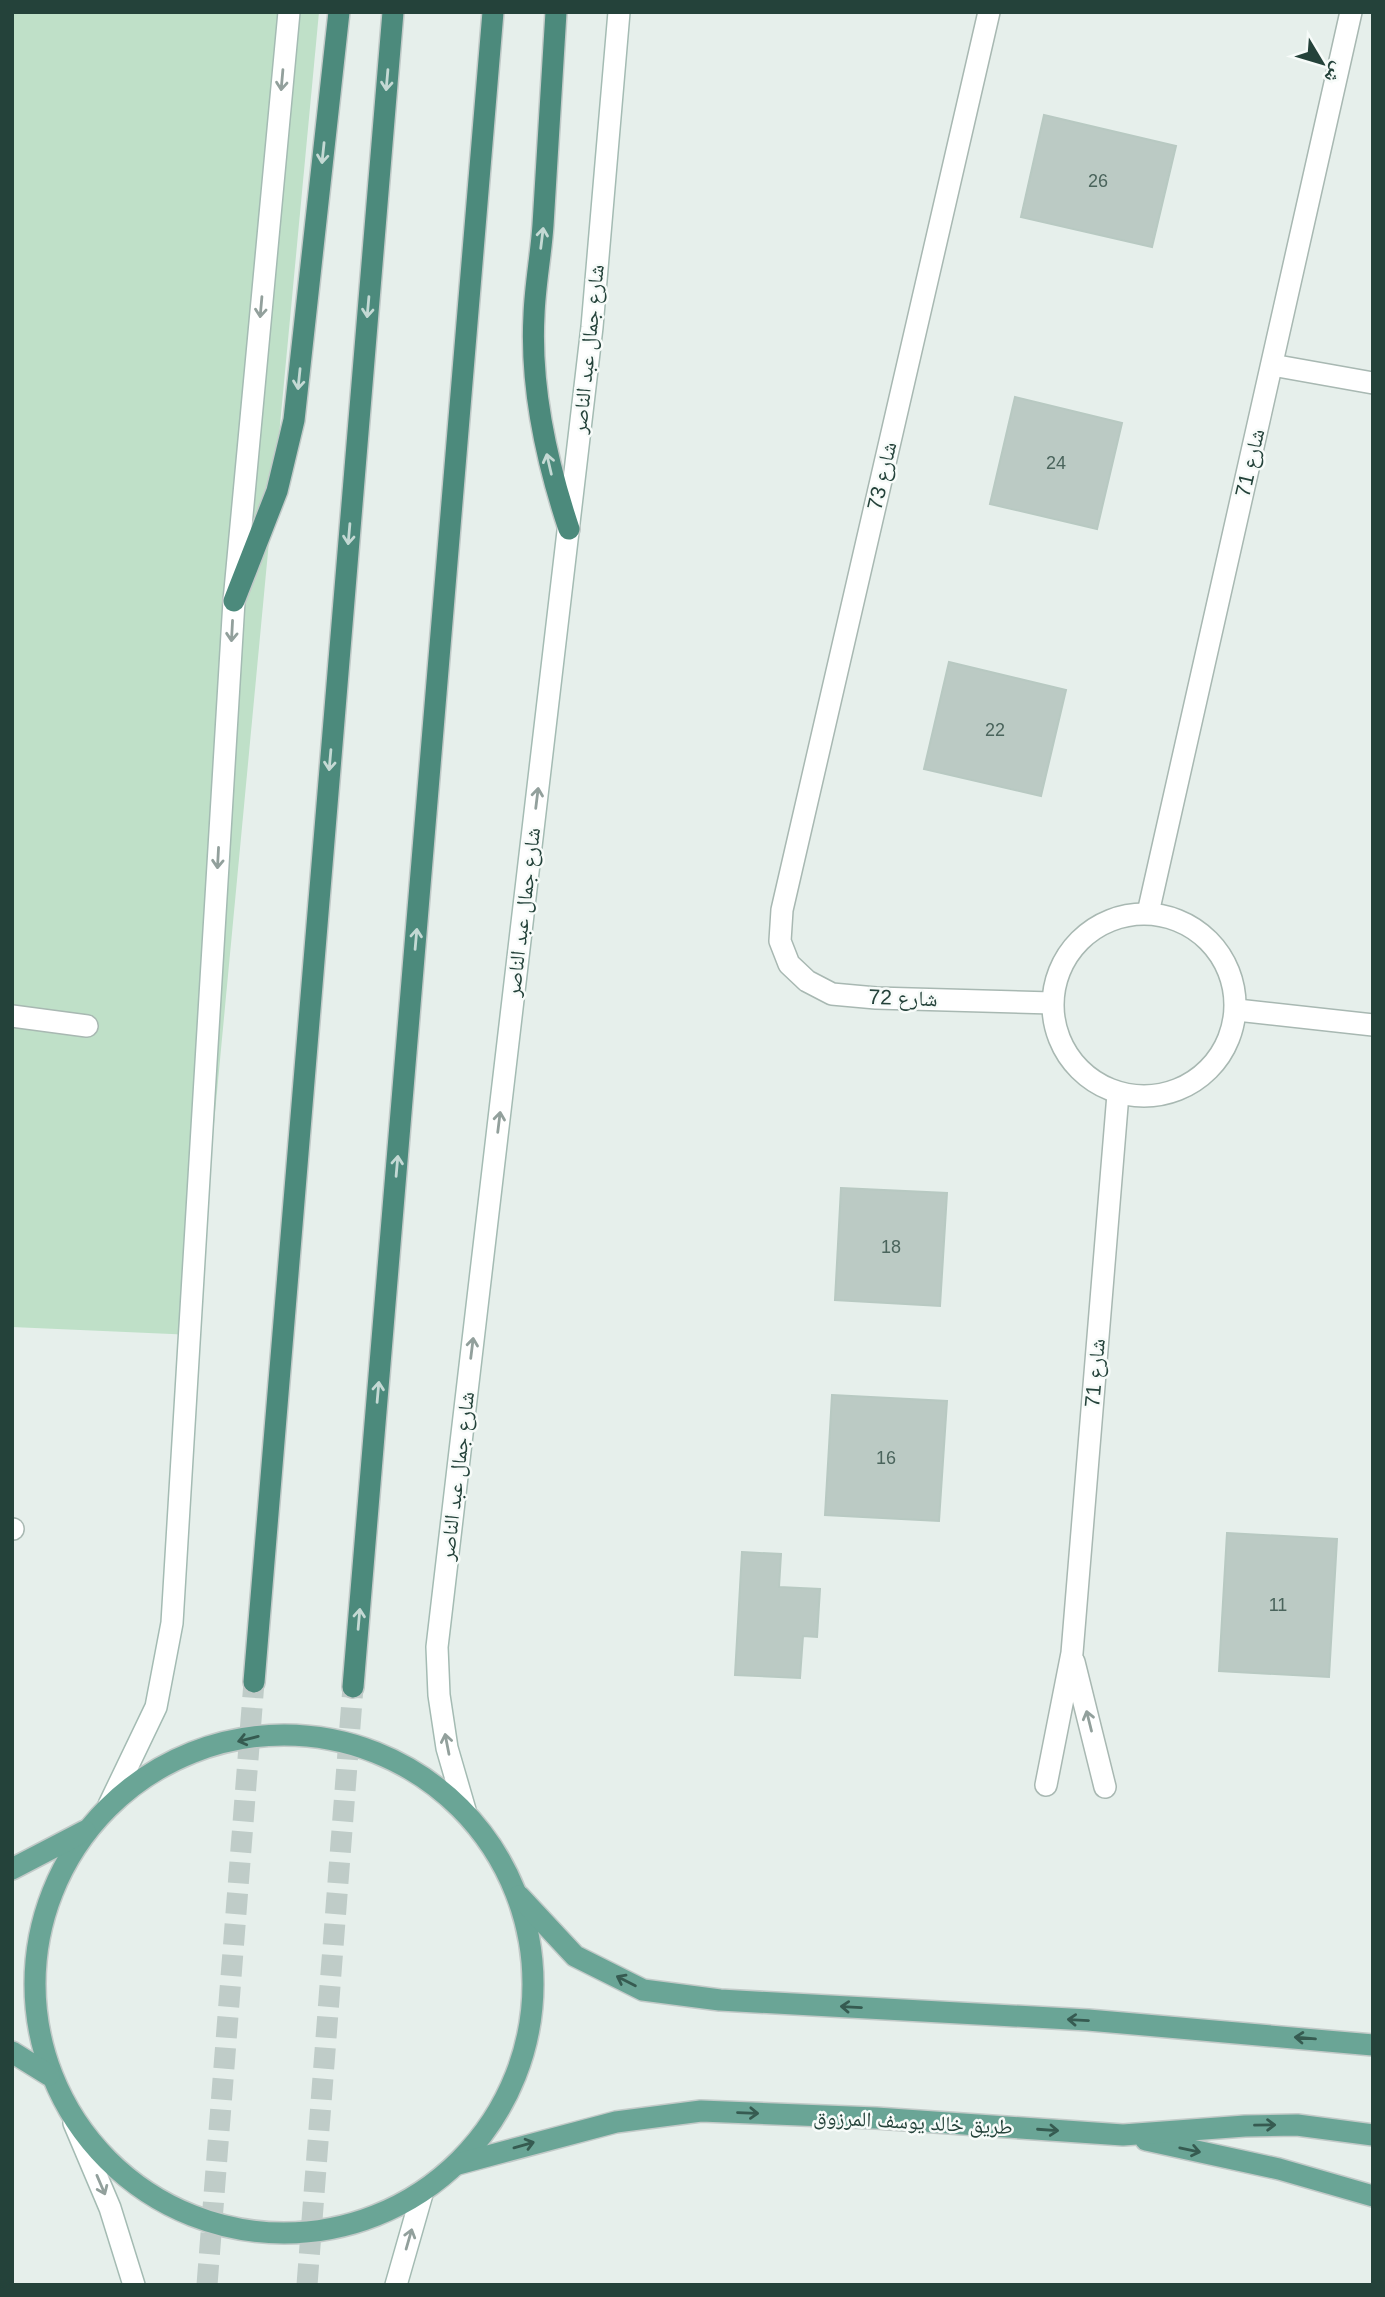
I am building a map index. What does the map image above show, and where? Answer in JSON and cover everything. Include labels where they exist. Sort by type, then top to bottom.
[{"type":"highway","points":[[234,601],[277,491],[295,420],[339,12]]},
{"type":"highway","points":[[254,1682],[393,12]]},
{"type":"highway","points":[[353,1687],[493,12]]},
{"type":"highway","points":[[556,12],[543,230],[533,317],[534,360],[545,446],[569,529]]},
{"type":"main road","points":[[109,1805],[156,1707],[172,1623],[234,601],[289,12]]},
{"type":"main road","name":"شارع جمال عبد الناصر","points":[[465,1810],[447,1748],[439,1695],[437,1647],[592,327],[620,12]]},
{"type":"main road","name":"شارع 73","points":[[780,941],[782,911],[989,12]]},
{"type":"main road","name":"شارع 71","points":[[1148,913],[1352,12]]},
{"type":"main road","points":[[1272,365],[1373,383]]},
{"type":"main road","points":[[1148,913],[1184,922],[1213,943],[1231,974],[1237,1010],[1225,1050],[1197,1080],[1159,1096],[1118,1094],[1091,1080],[1070,1059],[1056,1032],[1052,1003],[1060,967],[1082,938],[1113,919],[1148,913]]},
{"type":"main road","name":"شارع 72","points":[[780,941],[789,964],[807,981],[832,994],[876,998],[1052,1003]]},
{"type":"main road","points":[[1237,1010],[1373,1025]]},
{"type":"main road","points":[[12,1016],[87,1026]]},
{"type":"main road","name":"شارع 71","points":[[1046,1785],[1072,1653],[1118,1094]]},
{"type":"main road","name":"شارع 71","points":[[1072,1653],[1105,1787]]},
{"type":"main road","points":[[74,2123],[127,2181],[194,2220],[272,2235],[350,2226],[422,2194],[458,2164],[503,2106],[528,2039],[534,1966],[519,1896],[496,1850],[465,1810],[437,1784],[358,1744],[270,1734],[183,1755],[109,1805],[87,1830],[53,1885],[36,1948],[34,2012],[49,2075],[74,2123],[110,2208],[134,2285]]},
{"type":"main road","points":[[12,1869],[87,1830]]},
{"type":"main road","points":[[519,1896],[575,1956],[643,1990],[720,2000],[1088,2020],[1373,2045]]},
{"type":"main road","points":[[12,2052],[49,2075]]},
{"type":"main road","name":"طريق خالد يوسف المرزوق","points":[[458,2164],[616,2122],[701,2111],[876,2118],[1124,2135],[1297,2125],[1373,2135]]},
{"type":"main road","points":[[1124,2135],[1279,2169],[1373,2196]]},
{"type":"main road","points":[[396,2285],[422,2194]]},
{"type":"green space","points":[[12,12],[319,12],[194,1335],[12,1327]]},
{"type":"building","points":[[1044,115],[1176,146],[1152,247],[1021,217]]},
{"type":"building","points":[[1015,397],[1122,423],[1097,529],[990,504]]},
{"type":"building","points":[[949,662],[1066,690],[1041,796],[924,769]]},
{"type":"building","points":[[841,1188],[947,1193],[940,1306],[835,1300]]},
{"type":"building","points":[[832,1395],[947,1401],[939,1521],[825,1515]]},
{"type":"building","points":[[1227,1533],[1337,1539],[1329,1677],[1219,1671]]},
{"type":"building","points":[[742,1552],[781,1554],[779,1587],[820,1589],[817,1637],[803,1636],[800,1678],[735,1675]]},
{"type":"tunnel","points":[[207,2285],[254,1682]]},
{"type":"tunnel","points":[[307,2285],[353,1687]]}]
